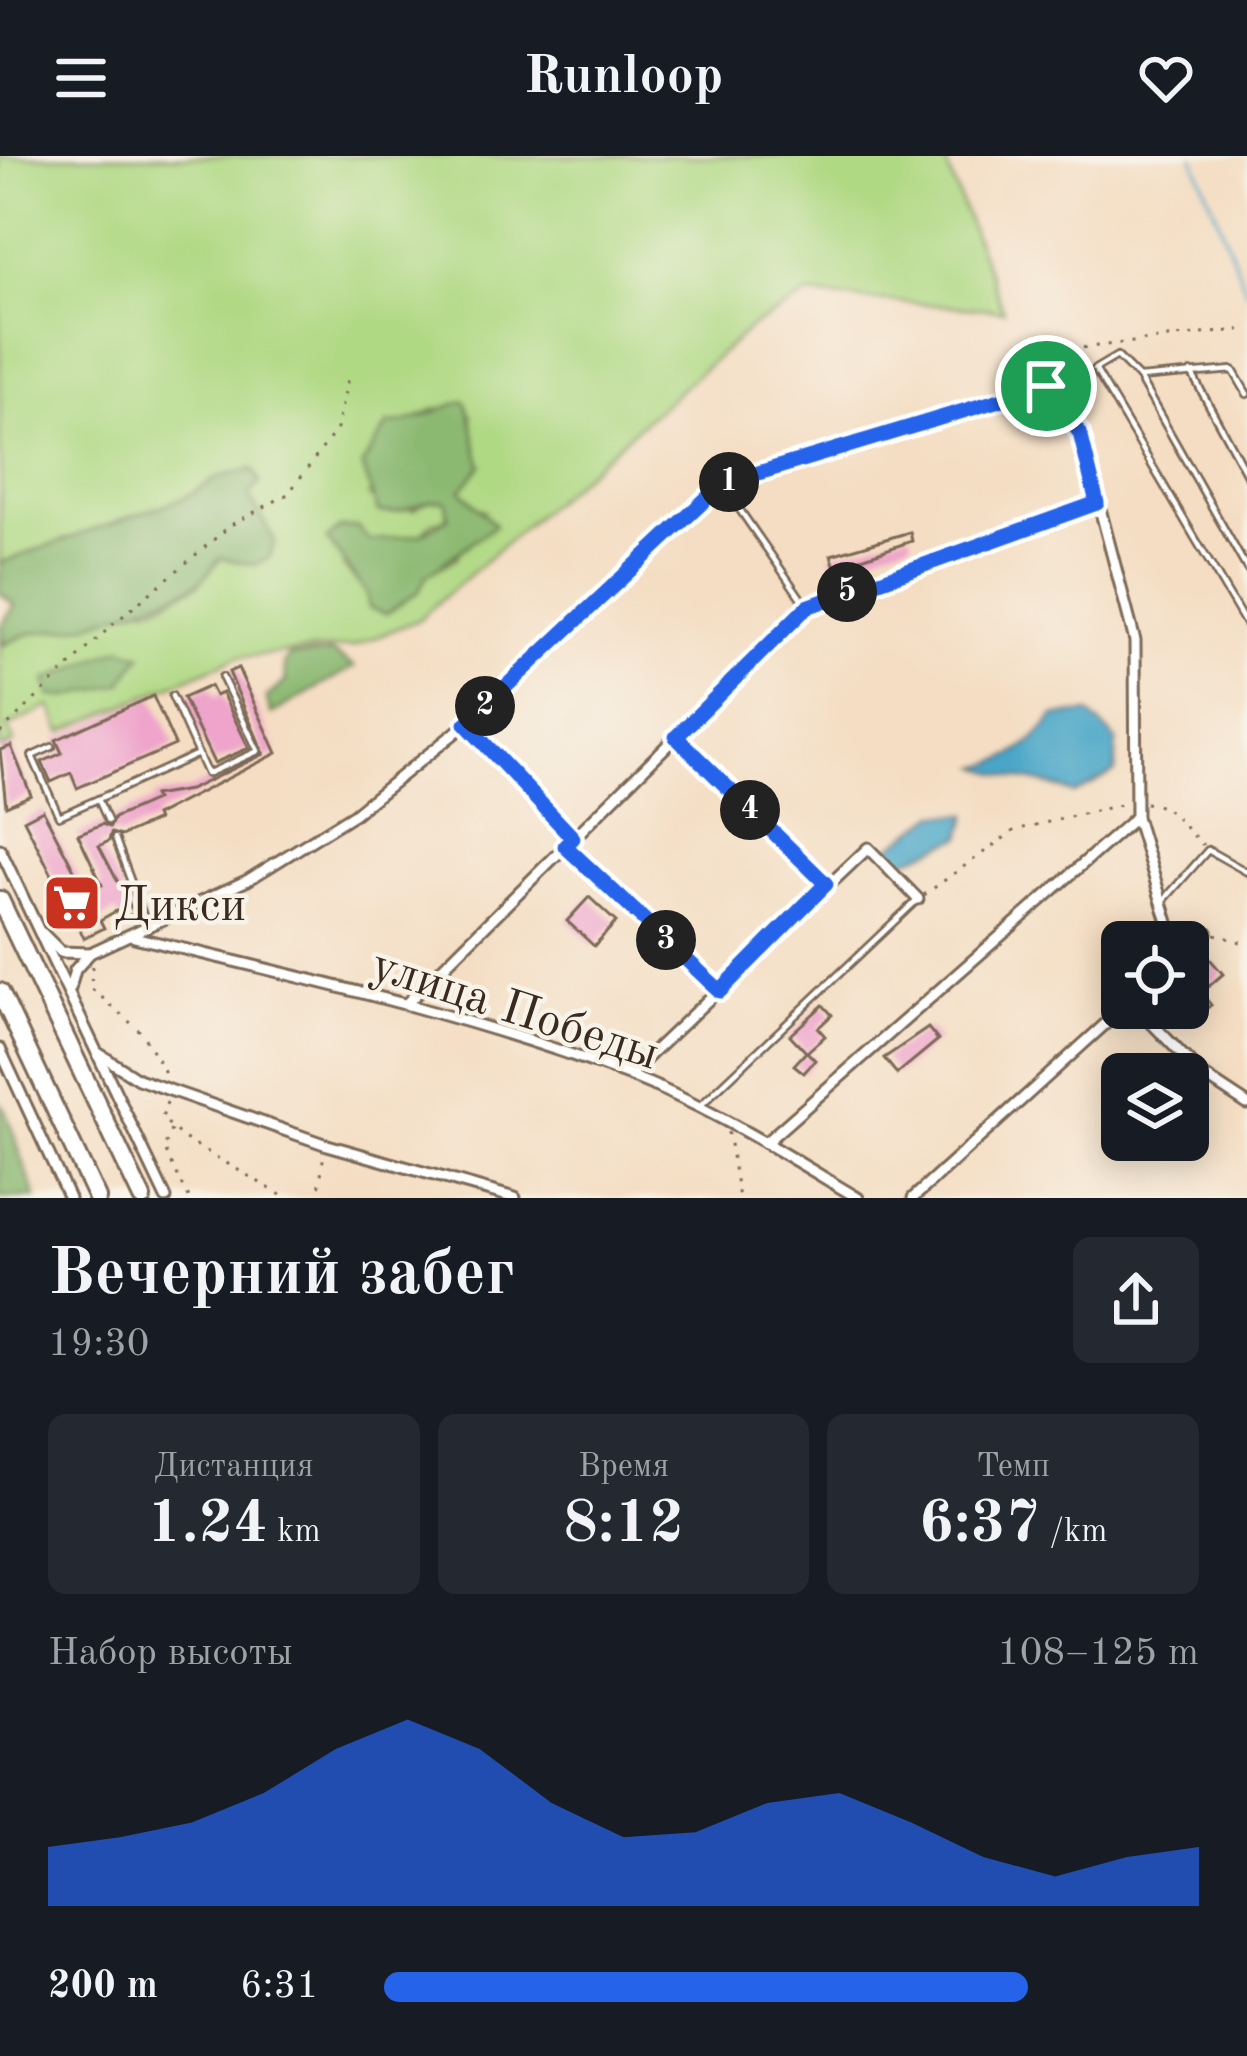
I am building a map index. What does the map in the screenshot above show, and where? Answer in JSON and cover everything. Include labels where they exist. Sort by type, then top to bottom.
[{"type":"highway","points":[[0,900],[142,1198]]},
{"type":"highway","points":[[0,992],[97,1198]]},
{"type":"street","points":[[42,933],[61,952],[90,953],[132,937],[248,880],[354,814],[466,724],[722,484],[1046,386],[1080,433],[1135,640],[1136,817],[1166,921]]},
{"type":"street","points":[[407,1003],[807,607],[1097,503]]},
{"type":"street","points":[[766,1143],[1136,817]]},
{"type":"street","points":[[629,1076],[868,848],[917,899]]},
{"type":"street","points":[[0,849],[166,1198]]},
{"type":"street","name":"улица Победы","points":[[132,937],[407,1003],[629,1076],[766,1143],[858,1198]]},
{"type":"street","points":[[70,994],[75,970],[90,953]]},
{"type":"street","points":[[914,1198],[1101,1028]]},
{"type":"street","points":[[1157,1029],[1199,1073],[1247,1104]]},
{"type":"street","points":[[0,1049],[69,1198]]},
{"type":"street","points":[[98,1054],[138,1079],[324,1144],[515,1198]]},
{"type":"street","points":[[120,1099],[125,1084],[138,1079]]},
{"type":"lane","points":[[1247,569],[1138,378],[1117,356],[1095,369],[1247,626]]},
{"type":"lane","points":[[1138,378],[1233,370],[1246,390]]},
{"type":"lane","points":[[1191,372],[1247,475]]},
{"type":"lane","points":[[722,484],[807,607]]},
{"type":"lane","points":[[172,696],[207,774],[258,751],[222,677]]},
{"type":"lane","points":[[466,724],[569,842],[720,991]]},
{"type":"lane","points":[[676,737],[826,884]]},
{"type":"lane","points":[[52,747],[32,756],[58,816],[198,754]]},
{"type":"lane","points":[[98,799],[108,821]]},
{"type":"lane","points":[[116,838],[148,928]]},
{"type":"lane","points":[[1160,904],[1208,850],[1247,872]]},
{"type":"lane","points":[[697,1109],[917,899]]},
{"type":"path","points":[[1046,386],[1071,349],[1247,328]]},
{"type":"path","points":[[0,733],[112,626],[231,525],[288,494],[337,429],[348,377]]},
{"type":"path","points":[[917,899],[1015,830],[1136,801],[1165,807],[1208,850]]},
{"type":"path","points":[[1209,933],[1247,944]]},
{"type":"path","points":[[727,1124],[740,1198]]},
{"type":"path","points":[[169,1125],[164,1148],[190,1198]]},
{"type":"path","points":[[318,1198],[324,1144]]},
{"type":"green space","points":[[0,156],[943,156],[1003,310],[809,295],[751,327],[418,620],[352,647],[237,657],[62,732],[51,706],[8,727],[14,743],[0,749],[0,639],[4,645],[40,628],[91,623],[122,608],[155,606],[199,584],[221,558],[275,542],[249,496],[219,477],[184,498],[0,563]],"holes":[[[434,409],[472,416],[468,433],[482,465],[460,490],[470,504],[485,511],[455,559],[425,576],[419,591],[366,592],[344,567],[340,551],[421,534],[433,522],[448,518],[446,501],[429,498],[414,510],[369,497],[379,438]]]},
{"type":"green space","points":[[465,401],[482,465],[461,490],[495,525],[426,576],[419,591],[386,614],[369,608],[366,592],[327,539],[340,528],[357,527],[370,541],[421,534],[448,518],[446,501],[437,500],[397,512],[378,512],[362,465],[388,424],[418,419]]},
{"type":"green space","points":[[253,469],[260,483],[249,496],[275,541],[270,557],[255,565],[221,558],[199,582],[171,595],[93,623],[26,635],[4,645],[0,627],[15,605],[0,593],[0,563],[184,498],[219,477]]},
{"type":"green space","points":[[121,648],[142,655],[121,684],[68,697],[51,696],[46,680]]},
{"type":"green space","points":[[333,653],[354,667],[271,714],[266,698],[286,681],[284,663],[289,656]]},
{"type":"green space","points":[[0,1101],[6,1113],[36,1198],[0,1198]]},
{"type":"water","points":[[1089,713],[1117,741],[1115,772],[1074,794],[980,767],[1023,749],[1055,716]]},
{"type":"water","points":[[937,814],[968,815],[962,837],[901,862],[888,848]]},
{"type":"building","points":[[910,532],[912,541],[835,567],[831,555]]},
{"type":"building","points":[[238,668],[277,753],[155,816],[157,820],[121,836],[111,833],[109,841],[99,846],[134,913],[121,920],[116,911],[100,920],[104,928],[84,938],[24,820],[43,810],[86,893],[102,885],[78,834],[102,824],[110,827],[114,818],[155,800],[153,796],[189,790],[264,754],[229,672]]},
{"type":"building","points":[[210,686],[215,696],[222,693],[249,748],[214,763],[183,698]]},
{"type":"building","points":[[153,696],[175,745],[77,788],[71,773],[51,782],[42,762],[62,753],[56,740]]},
{"type":"building","points":[[11,746],[31,795],[6,806],[0,750]]},
{"type":"building","points":[[589,897],[616,922],[594,946],[567,921]]},
{"type":"building","points":[[1209,960],[1223,974],[1209,986]]},
{"type":"building","points":[[823,1005],[832,1015],[818,1028],[825,1036],[807,1052],[815,1060],[804,1073],[794,1065],[806,1052],[790,1035]]},
{"type":"building","points":[[928,1028],[938,1040],[897,1074],[884,1058]]},
{"type":"waterway","points":[[1193,156],[1247,292]]},
{"type":"place","name":"Дикси","points":[[72,903]]},
{"type":"route","points":[[1046,386],[1080,433],[1097,503],[807,607],[676,737],[826,884],[720,991],[565,846],[573,838],[466,724],[722,484],[1046,386]]}]
